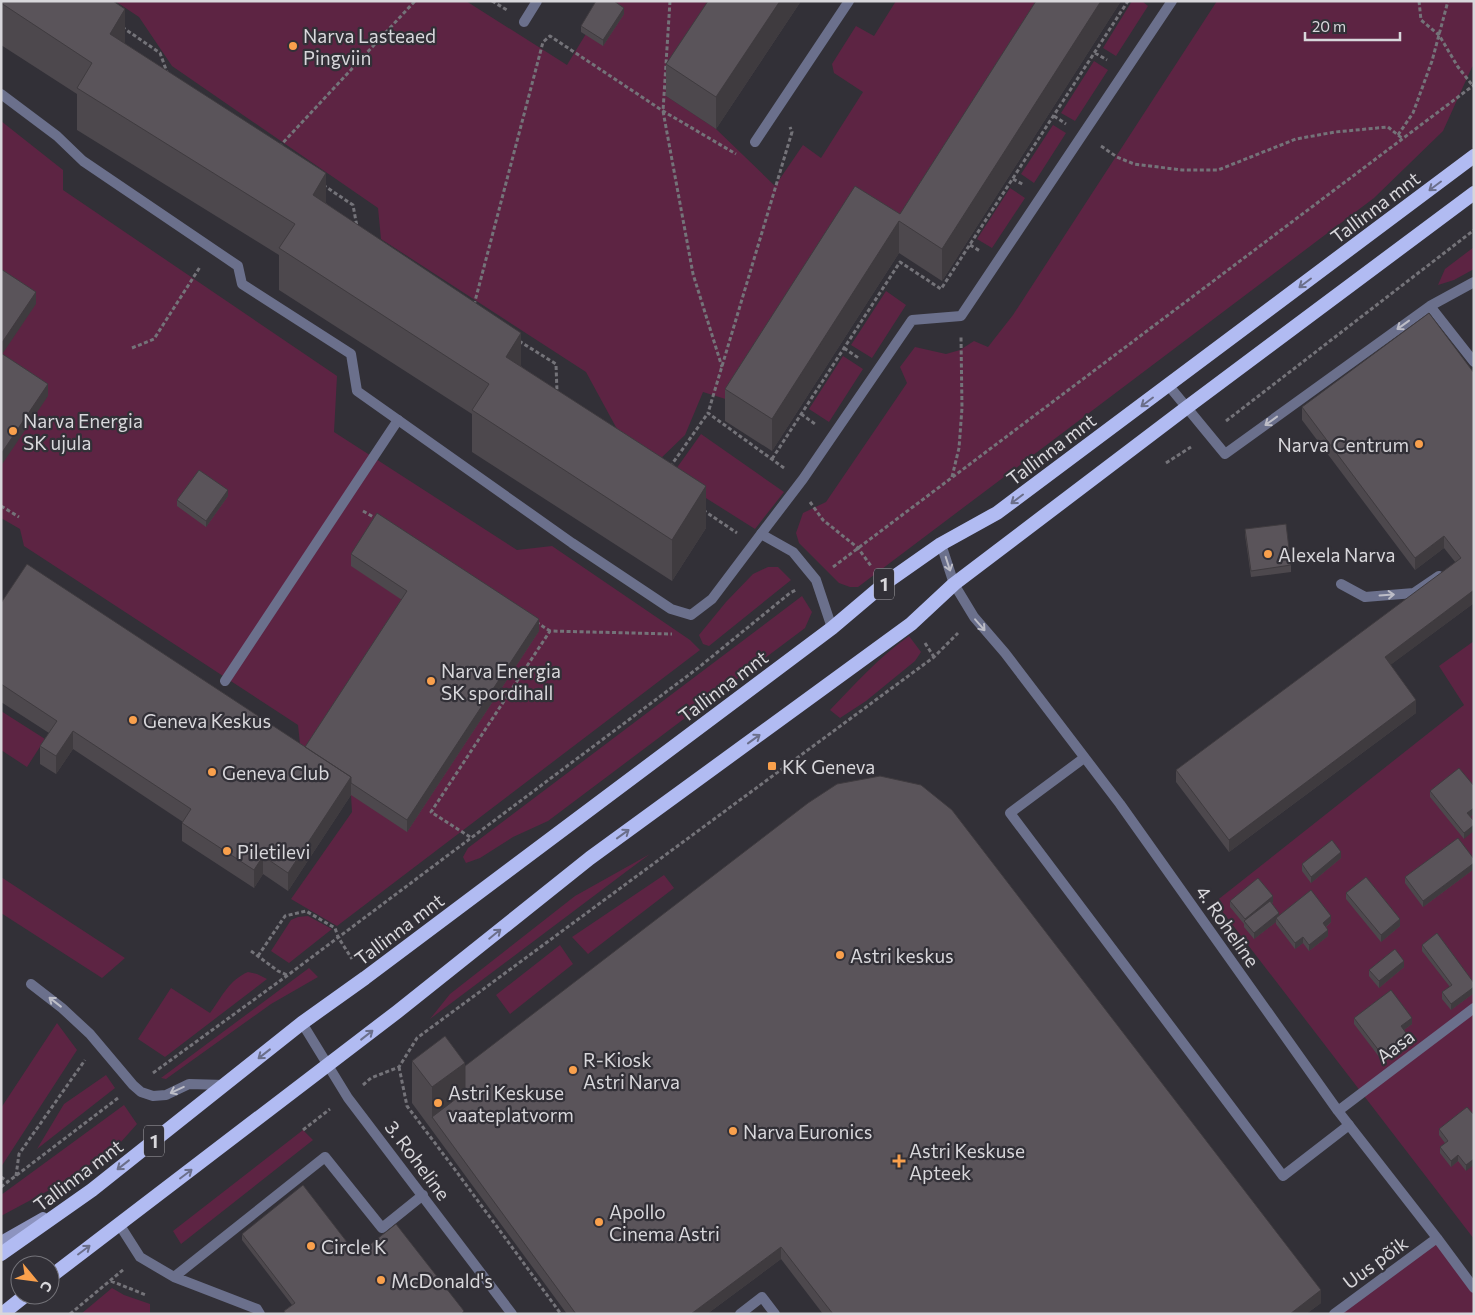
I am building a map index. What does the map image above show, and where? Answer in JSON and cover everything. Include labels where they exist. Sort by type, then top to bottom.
[{"type":"highway","name":"Tallinna mnt","points":[[1,1254],[92,1190],[302,1023],[365,978],[832,628],[884,584],[941,544],[997,514],[1474,156]]},
{"type":"highway","name":"1","points":[[60,1269],[397,1012],[590,858],[911,624],[954,584],[1474,193]]},
{"type":"highway","points":[[2,1314],[13,1305]]},
{"type":"main road","points":[[1,1241],[92,1190]]},
{"type":"street","points":[[524,22],[537,1]]},
{"type":"street","points":[[755,142],[849,1]]},
{"type":"street","points":[[1,94],[57,136],[83,161],[238,266],[242,284],[351,354],[357,391],[572,543],[671,609],[691,615],[712,599],[754,545],[798,486],[912,320],[961,316],[1172,1]]},
{"type":"street","points":[[1169,386],[1208,435],[1226,454],[1430,306],[1474,282]]},
{"type":"street","points":[[1430,306],[1474,362]]},
{"type":"street","points":[[225,681],[398,420]]},
{"type":"street","points":[[761,534],[793,552],[816,580],[832,628]]},
{"type":"street","name":"4. Roheline","points":[[941,544],[954,584],[974,617],[1056,718],[1120,804],[1338,1112],[1474,1288]]},
{"type":"street","points":[[1341,584],[1365,597],[1414,593],[1449,568]]},
{"type":"street","points":[[1087,761],[1010,813],[1283,1176],[1349,1125]]},
{"type":"street","points":[[31,984],[62,1008],[90,1034],[141,1092],[152,1096],[166,1095],[189,1084],[225,1085]]},
{"type":"street","name":"Aasa","points":[[1338,1112],[1474,1008]]},
{"type":"street","name":"3. Roheline","points":[[302,1023],[348,1098],[512,1314]]},
{"type":"street","points":[[174,1277],[325,1157],[382,1228],[423,1195]]},
{"type":"street","points":[[119,1224],[140,1257],[174,1277],[257,1309],[260,1314]]},
{"type":"street","name":"Uus põik","points":[[1334,1314],[1437,1238]]},
{"type":"street","points":[[740,1314],[762,1297],[775,1314]]},
{"type":"path","points":[[274,152],[415,1]]},
{"type":"path","points":[[670,1],[663,111],[693,274],[722,368]]},
{"type":"path","points":[[772,459],[900,262],[942,289],[1128,1]]},
{"type":"path","points":[[1,1187],[133,1085],[158,1070],[288,975],[698,668],[790,593],[816,580],[1473,85],[1458,67],[1439,35],[1421,20],[1419,1]]},
{"type":"path","points":[[1398,135],[1413,113],[1432,61],[1448,1]]},
{"type":"path","points":[[114,22],[160,53],[169,76]]},
{"type":"path","points":[[473,311],[543,42],[550,36],[663,111],[737,154],[755,142]]},
{"type":"path","points":[[666,473],[708,413],[792,132],[782,101]]},
{"type":"path","points":[[1082,135],[1117,157],[1134,164],[1182,170],[1218,170],[1296,139],[1335,132],[1388,127],[1403,138]]},
{"type":"path","points":[[322,184],[353,205],[358,230]]},
{"type":"path","points":[[1166,463],[1208,435],[1474,230]]},
{"type":"path","points":[[132,348],[154,339],[212,248]]},
{"type":"path","points":[[952,478],[959,448],[962,408],[961,316]]},
{"type":"path","points":[[514,338],[556,364],[558,400]]},
{"type":"path","points":[[708,413],[788,471],[823,520],[858,548]]},
{"type":"path","points":[[345,499],[378,520]]},
{"type":"path","points":[[1,506],[19,518]]},
{"type":"path","points":[[699,507],[754,545]]},
{"type":"path","points":[[533,620],[550,631],[681,634],[691,615]]},
{"type":"path","points":[[303,1130],[330,1108],[348,1098],[371,1078],[399,1067],[416,1038],[934,657],[974,617]]},
{"type":"path","points":[[470,838],[431,812],[550,631]]},
{"type":"path","points":[[258,956],[285,916],[306,911],[335,928],[338,937]]},
{"type":"path","points":[[251,951],[278,971],[288,975]]},
{"type":"path","points":[[16,1176],[19,1154],[90,1054]]},
{"type":"path","points":[[399,1067],[407,1106],[560,1314]]},
{"type":"path","points":[[1,1177],[8,1182]]},
{"type":"path","points":[[70,1314],[140,1257]]},
{"type":"path","points":[[111,1281],[146,1295]]},
{"type":"shaded area","points":[[115,1],[466,1],[567,65],[606,1],[730,1],[666,96],[716,129],[775,186],[803,145],[821,158],[863,92],[834,73],[832,64],[856,26],[874,36],[896,1],[1051,1],[900,236],[732,401],[703,392],[685,435],[658,461],[617,429],[586,372],[381,239],[378,208],[172,66],[139,17]]},
{"type":"shaded area","points":[[1132,1],[1142,1],[1148,6],[1116,56],[1103,48]]},
{"type":"shaded area","points":[[1217,1],[1474,1],[1474,66],[1443,131],[1374,198],[858,587],[850,587],[839,583],[799,543],[796,533],[803,513],[826,502],[907,383],[900,367],[915,347],[946,354],[960,350],[974,341],[988,347],[1013,315]]},
{"type":"shaded area","points":[[1094,61],[1108,70],[1075,121],[1061,113]]},
{"type":"shaded area","points":[[1,121],[63,170],[63,190],[337,376],[334,432],[517,550],[552,546],[690,640],[700,650],[337,926],[291,899],[352,812],[351,795],[302,763],[298,725],[24,546],[20,529],[1,518]]},
{"type":"shaded area","points":[[1053,125],[1066,133],[1034,183],[1021,174]]},
{"type":"shaded area","points":[[1010,188],[1025,198],[992,248],[977,239]]},
{"type":"shaded area","points":[[1474,247],[1474,269],[1454,280],[1438,285],[1445,269]]},
{"type":"shaded area","points":[[886,291],[906,305],[872,358],[851,345]]},
{"type":"shaded area","points":[[843,356],[863,369],[829,422],[809,409]]},
{"type":"shaded area","points":[[701,434],[784,492],[755,529],[671,476]]},
{"type":"shaded area","points":[[768,567],[778,567],[791,580],[709,646],[703,644],[699,635],[726,602],[753,574]]},
{"type":"shaded area","points":[[802,596],[812,612],[805,628],[548,821],[513,837],[480,858],[466,863],[463,857],[468,848]]},
{"type":"shaded area","points":[[909,636],[921,652],[915,661],[866,701],[840,718],[830,710],[877,662]]},
{"type":"shaded area","points":[[1474,641],[1474,1239],[1215,902],[1464,705],[1439,666]]},
{"type":"shaded area","points":[[1,711],[45,739],[27,767],[1,750]]},
{"type":"shaded area","points":[[650,854],[430,1019],[450,994],[575,896]]},
{"type":"shaded area","points":[[664,875],[674,888],[588,954],[572,937]]},
{"type":"shaded area","points":[[1,877],[125,958],[102,978],[1,913]]},
{"type":"shaded area","points":[[308,916],[332,929],[289,963],[271,951],[291,920]]},
{"type":"shaded area","points":[[560,945],[573,964],[510,1014],[496,995]]},
{"type":"shaded area","points":[[309,968],[318,977],[271,1004],[166,1079],[161,1078]]},
{"type":"shaded area","points":[[248,972],[267,979],[165,1057],[138,1039],[171,988],[210,1013],[231,984],[241,975]]},
{"type":"shaded area","points":[[57,1023],[77,1050],[1,1167],[1,1108]]},
{"type":"shaded area","points":[[106,1075],[115,1088],[37,1149],[64,1104]]},
{"type":"shaded area","points":[[124,1105],[137,1124],[120,1143],[70,1179],[1,1216],[1,1195]]},
{"type":"shaded area","points":[[303,1130],[313,1140],[181,1244],[173,1231]]},
{"type":"shaded area","points":[[1437,1238],[1474,1284],[1474,1314],[1337,1314]]},
{"type":"shaded area","points":[[112,1288],[124,1295],[150,1304],[150,1314],[81,1314]]},
{"type":"building","points":[[1,1],[113,1],[125,9],[110,34],[326,173],[313,195],[521,333],[506,357],[706,486],[672,540],[472,410],[489,384],[279,248],[295,224],[77,88],[92,63],[1,3]]},
{"type":"building","points":[[596,1],[614,1],[624,8],[603,40],[581,26]]},
{"type":"building","points":[[708,1],[780,1],[716,97],[666,64]]},
{"type":"building","points":[[1036,1],[1101,1],[942,249],[899,221],[772,419],[725,389],[855,186],[900,214]]},
{"type":"building","points":[[1,269],[36,292],[1,344]]},
{"type":"building","points":[[1429,313],[1474,373],[1474,590],[1385,657],[1416,700],[1229,840],[1176,770],[1461,558],[1444,536],[1415,558],[1302,407]]},
{"type":"building","name":"Narva Energia SK ujula","points":[[1,353],[48,384],[1,454]]},
{"type":"building","points":[[199,470],[228,490],[206,521],[177,500]]},
{"type":"building","name":"Narva Energia SK spordihall","points":[[377,513],[539,619],[407,820],[351,783],[351,777],[305,747],[407,591],[351,554]]},
{"type":"building","name":"Alexela Narva","points":[[1286,524],[1291,565],[1251,571],[1245,529]]},
{"type":"building","name":"Geneva Keskus","points":[[27,564],[351,777],[288,873],[263,856],[254,870],[182,823],[191,809],[73,731],[56,756],[40,746],[57,721],[1,684],[1,603]]},
{"type":"building","points":[[1459,768],[1474,786],[1474,808],[1467,813],[1474,821],[1474,825],[1464,833],[1430,791]]},
{"type":"building","name":"Astri keskus","points":[[880,776],[921,785],[952,810],[1321,1290],[1290,1314],[833,1314],[781,1247],[691,1314],[576,1314],[432,1117],[465,1092],[465,1066],[808,803],[837,784]]},
{"type":"building","points":[[1458,838],[1474,859],[1474,863],[1423,901],[1405,877]]},
{"type":"building","points":[[1332,840],[1341,852],[1311,877],[1302,864]]},
{"type":"building","points":[[1366,877],[1400,919],[1381,935],[1346,893]]},
{"type":"building","points":[[1258,878],[1273,896],[1245,919],[1230,901]]},
{"type":"building","points":[[1311,890],[1331,916],[1323,923],[1328,930],[1309,945],[1303,937],[1295,943],[1276,918]]},
{"type":"building","points":[[1270,901],[1279,913],[1254,933],[1244,921]]},
{"type":"building","points":[[1437,933],[1474,983],[1474,987],[1451,1004],[1442,992],[1452,985],[1422,945]]},
{"type":"building","points":[[1395,949],[1404,961],[1379,981],[1369,970]]},
{"type":"building","points":[[1391,990],[1412,1018],[1401,1026],[1409,1037],[1383,1056],[1354,1018]]},
{"type":"building","points":[[445,1036],[465,1063],[432,1087],[412,1061]]},
{"type":"building","points":[[1467,1107],[1474,1115],[1474,1159],[1466,1165],[1458,1155],[1451,1161],[1440,1147],[1448,1141],[1439,1129]]},
{"type":"building","points":[[303,1185],[357,1255],[396,1224],[464,1311],[461,1314],[286,1314],[284,1311],[295,1303],[242,1234]]},
{"type":"place","name":"Narva Lasteaed Pingviin","points":[[293,46]]},
{"type":"place","name":"Narva Energia SK ujula","points":[[13,431]]},
{"type":"place","name":"Narva Centrum","points":[[1419,444]]},
{"type":"place","name":"Alexela Narva","points":[[1268,554]]},
{"type":"place","name":"Narva Energia SK spordihall","points":[[431,681]]},
{"type":"place","name":"Geneva Keskus","points":[[133,720]]},
{"type":"place","name":"KK Geneva","points":[[772,766]]},
{"type":"place","name":"Geneva Club","points":[[212,772]]},
{"type":"place","name":"Piletilevi","points":[[227,851]]},
{"type":"place","name":"Astri keskus","points":[[840,955]]},
{"type":"place","name":"R-Kiosk Astri Narva","points":[[573,1070]]},
{"type":"place","name":"Astri Keskuse vaateplatvorm","points":[[438,1103]]},
{"type":"place","name":"Narva Euronics","points":[[733,1131]]},
{"type":"place","name":"Astri Keskuse Apteek","points":[[899,1161]]},
{"type":"place","name":"Apollo Cinema Astri","points":[[599,1222]]},
{"type":"place","name":"Circle K","points":[[311,1246]]},
{"type":"place","name":"McDonald's","points":[[381,1280]]}]
